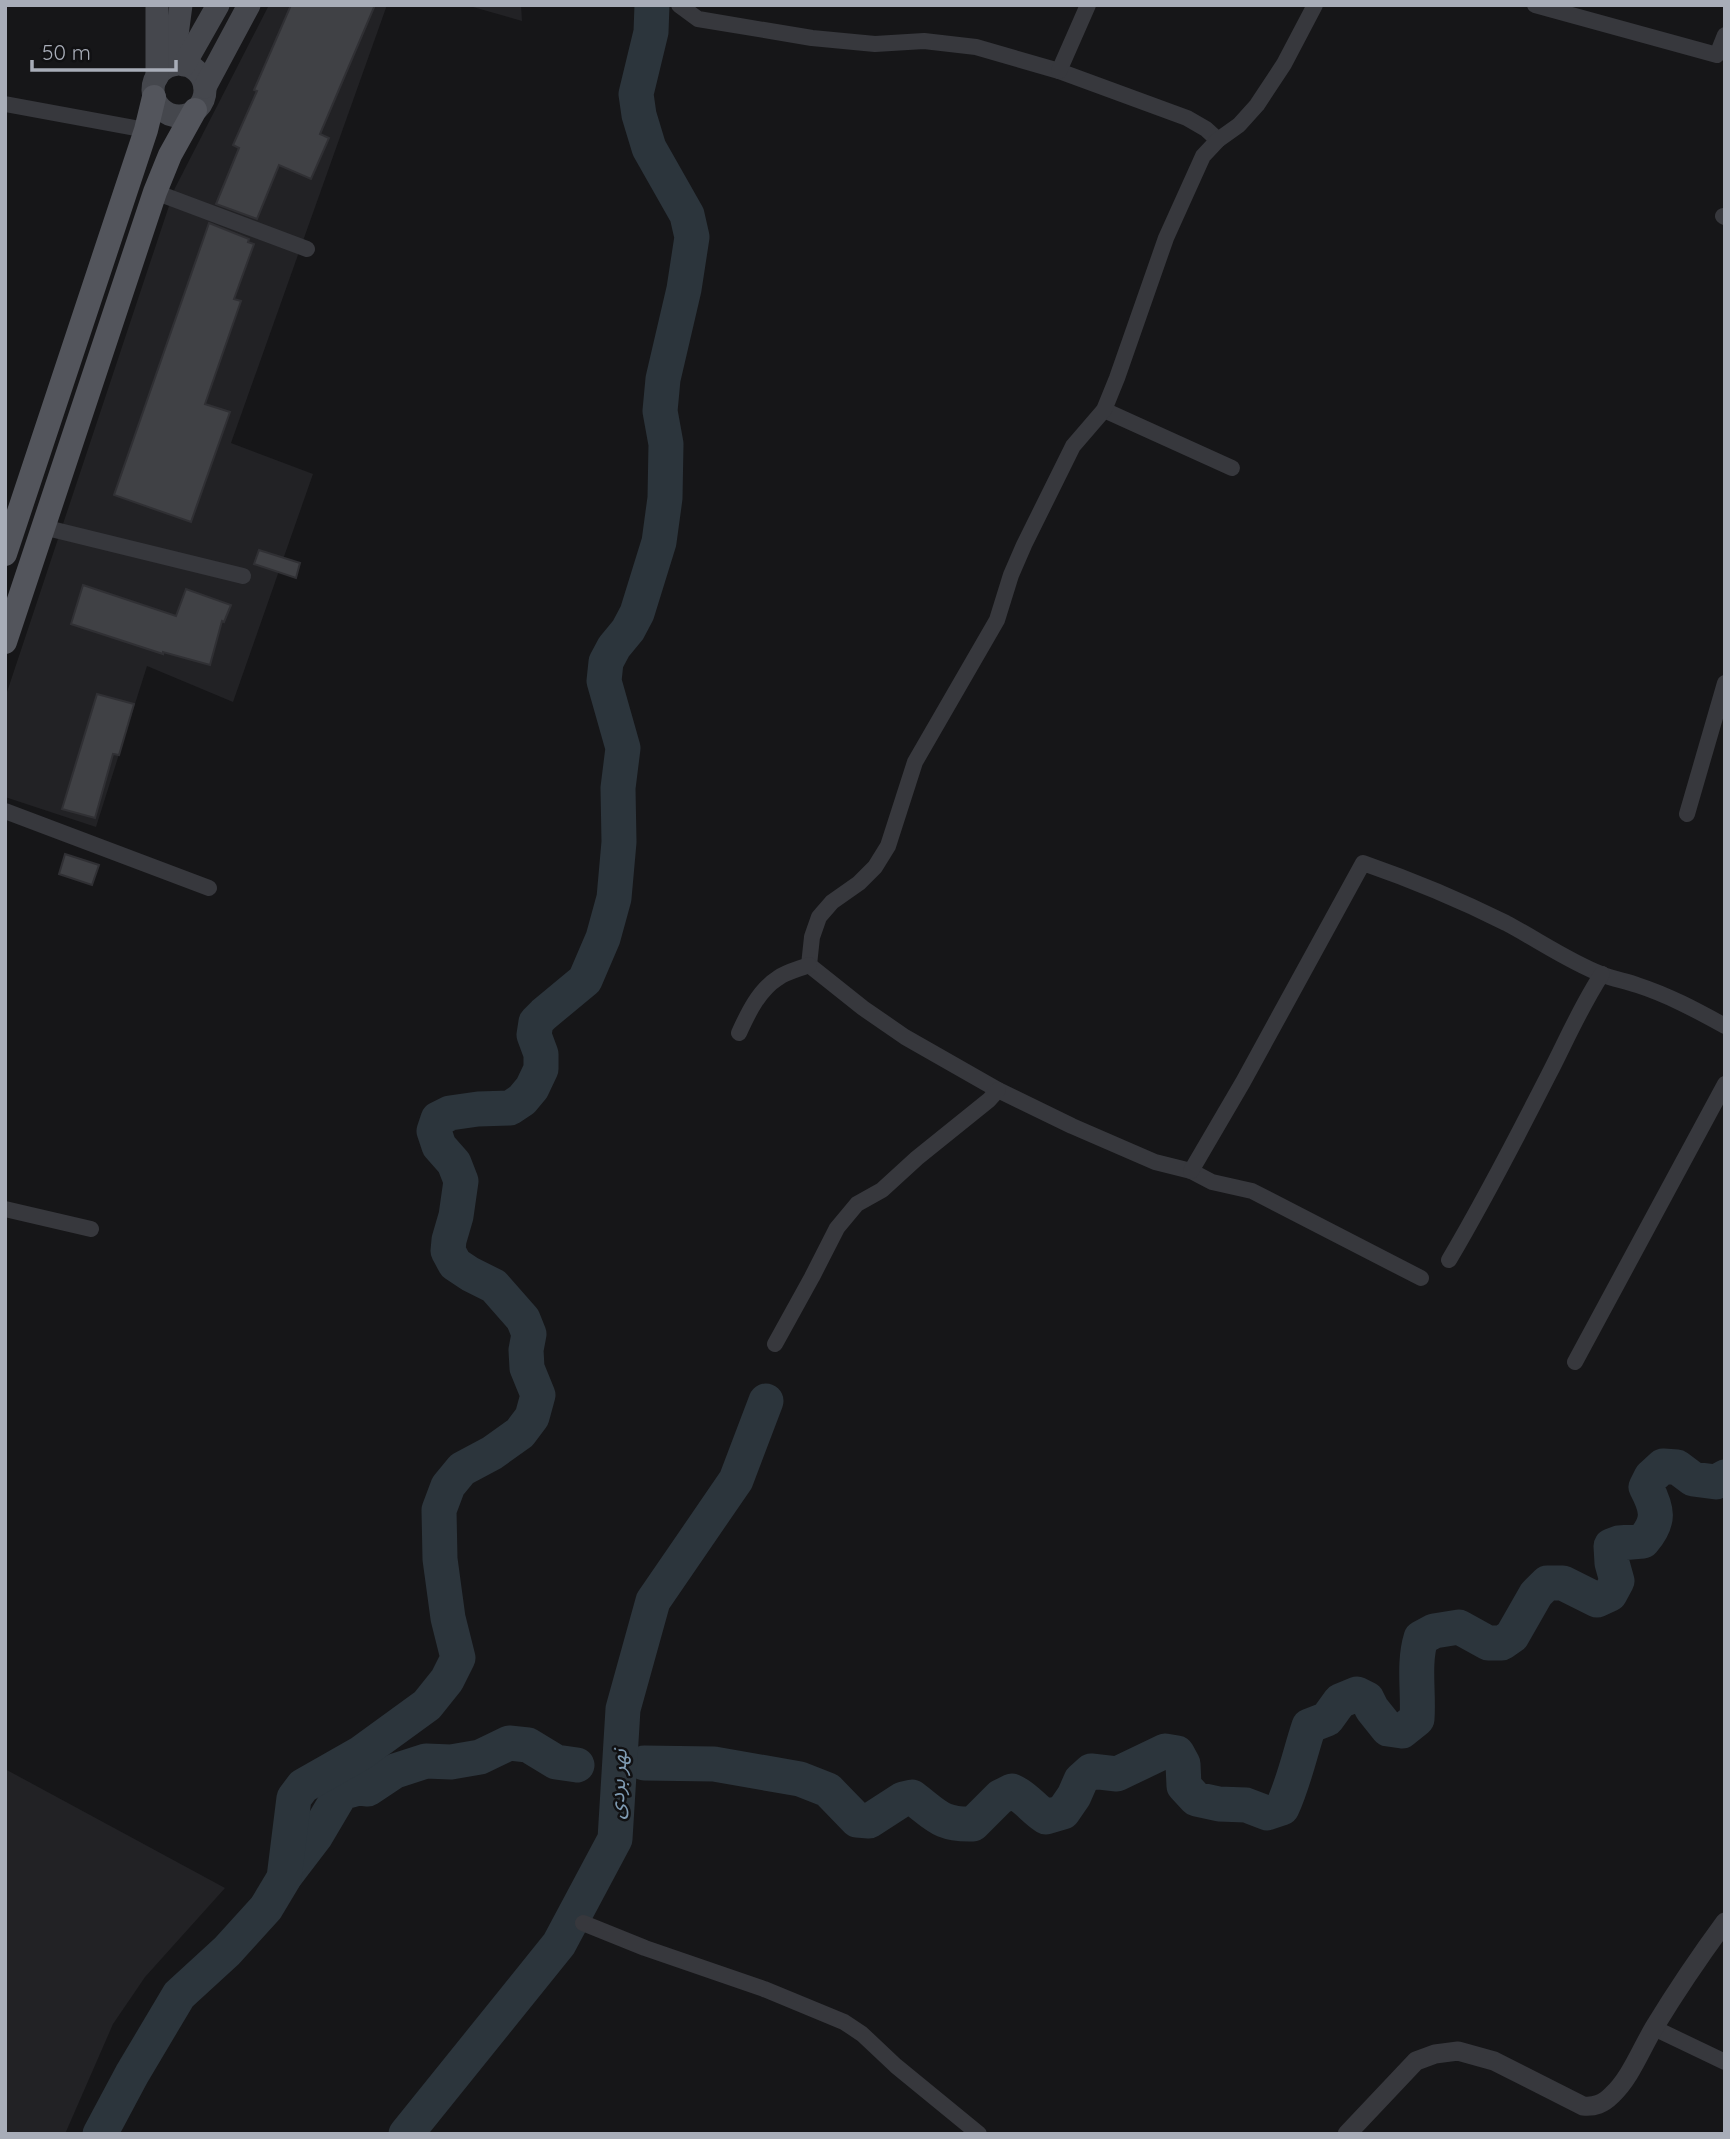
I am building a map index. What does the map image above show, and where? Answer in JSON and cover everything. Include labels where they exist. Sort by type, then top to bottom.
[{"type":"main road","points":[[158,5],[167,76]]},
{"type":"main road","points":[[181,5],[163,110],[179,116],[195,110]]},
{"type":"main road","points":[[5,554],[146,130],[167,76],[218,5]]},
{"type":"main road","points":[[5,642],[155,192],[175,145],[203,100],[205,87],[249,5]]},
{"type":"main road","points":[[167,76],[196,70],[205,87]]},
{"type":"street","points":[[679,5],[698,19],[812,38],[875,44],[924,41],[976,47],[1059,71],[1187,118],[1218,140]]},
{"type":"street","points":[[1059,71],[1088,5]]},
{"type":"street","points":[[809,965],[812,937],[819,917],[832,902],[859,883],[875,867],[888,846],[915,762],[997,620],[1011,575],[1073,446],[1104,410],[1166,238],[1203,156],[1258,105],[1284,64],[1314,5]]},
{"type":"street","points":[[1535,5],[1717,55],[1725,35]]},
{"type":"street","points":[[5,104],[146,130]]},
{"type":"street","points":[[155,192],[307,249]]},
{"type":"street","points":[[1104,410],[1232,468]]},
{"type":"street","points":[[43,527],[243,576]]},
{"type":"street","points":[[1687,814],[1725,683]]},
{"type":"street","points":[[5,811],[209,888]]},
{"type":"street","points":[[1191,1171],[1363,863],[1454,899],[1507,923],[1560,954],[1602,974],[1679,1001],[1725,1026]]},
{"type":"street","points":[[739,1033],[766,987],[779,976],[809,965]]},
{"type":"street","points":[[809,965],[905,1037],[998,1090],[1155,1162],[1191,1171],[1212,1182],[1252,1191],[1420,1278]]},
{"type":"street","points":[[1449,1260],[1496,1176],[1584,1003],[1602,974]]},
{"type":"street","points":[[1575,1362],[1725,1084]]},
{"type":"street","points":[[775,1344],[836,1228],[857,1205],[882,1190],[998,1090]]},
{"type":"street","points":[[5,1209],[91,1229]]},
{"type":"street","points":[[1347,2134],[1416,2062],[1435,2054],[1458,2051],[1494,2061],[1583,2106],[1604,2102],[1614,2093],[1635,2063],[1654,2028],[1725,1922]]},
{"type":"street","points":[[583,1923],[645,1948],[764,1989],[844,2022],[862,2034],[896,2066],[979,2134]]},
{"type":"street","points":[[1654,2028],[1725,2062]]},
{"type":"shaded area","points":[[269,5],[387,5],[231,443],[313,474],[233,702],[147,666],[96,827],[5,797],[5,698],[175,188]]},
{"type":"shaded area","points":[[466,5],[521,5],[522,21]]},
{"type":"shaded area","points":[[5,1769],[225,1888],[145,1977],[113,2024],[65,2134],[5,2134]]},
{"type":"building","points":[[291,5],[375,5],[320,134],[329,138],[311,179],[279,165],[257,219],[216,204],[239,148],[233,145]]},
{"type":"building","points":[[209,223],[249,239],[248,242],[254,244],[234,299],[241,301],[205,404],[230,412],[191,522],[114,495]]},
{"type":"building","points":[[259,550],[300,563],[296,578],[254,564]]},
{"type":"building","points":[[83,585],[176,616],[186,589],[231,605],[224,622],[222,621],[210,665],[163,654],[71,624]]},
{"type":"building","points":[[97,694],[134,704],[119,755],[113,754],[95,818],[62,809]]},
{"type":"building","points":[[65,854],[99,865],[92,885],[59,874]]},
{"type":"waterway","points":[[100,2134],[179,1995],[227,1951],[266,1908],[284,1878],[294,1798],[303,1786],[361,1753],[427,1705],[447,1680],[458,1658],[448,1618],[440,1559],[439,1510],[448,1486],[462,1469],[492,1453],[520,1433],[532,1417],[538,1395],[527,1368],[529,1334],[523,1319],[494,1286],[455,1264],[448,1251],[461,1181],[454,1163],[439,1146],[434,1131],[438,1119],[450,1113],[510,1108],[522,1100],[532,1088],[541,1069],[541,1054],[534,1035],[536,1022],[585,980],[603,938],[614,898],[619,842],[618,788],[623,748],[604,681],[606,662],[637,613],[659,542],[665,498],[666,444],[660,411],[663,379],[684,289],[692,237],[687,215],[649,148],[639,115],[636,94],[651,32],[652,5]]},
{"type":"waterway","name":"نهر بردى","points":[[406,2134],[559,1944],[615,1839],[623,1709],[653,1601],[736,1480],[766,1401]]},
{"type":"waterway","points":[[644,1763],[714,1764],[800,1779],[828,1790],[857,1820],[869,1821],[903,1799],[912,1797],[946,1821],[973,1824],[1000,1797],[1012,1791],[1046,1817],[1063,1812],[1081,1780],[1091,1771],[1117,1774],[1165,1751],[1177,1753],[1183,1764],[1184,1786],[1196,1799],[1219,1804],[1246,1805],[1267,1813],[1282,1808],[1309,1726],[1327,1719],[1340,1701],[1357,1694],[1367,1699],[1388,1729],[1402,1731],[1417,1719],[1417,1668],[1421,1638],[1434,1631],[1459,1627],[1488,1643],[1502,1643],[1512,1636],[1536,1594],[1547,1583],[1563,1583],[1597,1600],[1610,1594],[1617,1581],[1611,1546],[1643,1541],[1655,1521],[1655,1509],[1646,1487],[1651,1477],[1663,1466],[1677,1467],[1693,1479],[1716,1482],[1725,1477]]},
{"type":"waterway","points":[[286,1875],[315,1837],[341,1793],[359,1788],[368,1789],[395,1771],[426,1761],[451,1762],[480,1757],[509,1743],[528,1745],[556,1762],[577,1765]]}]
